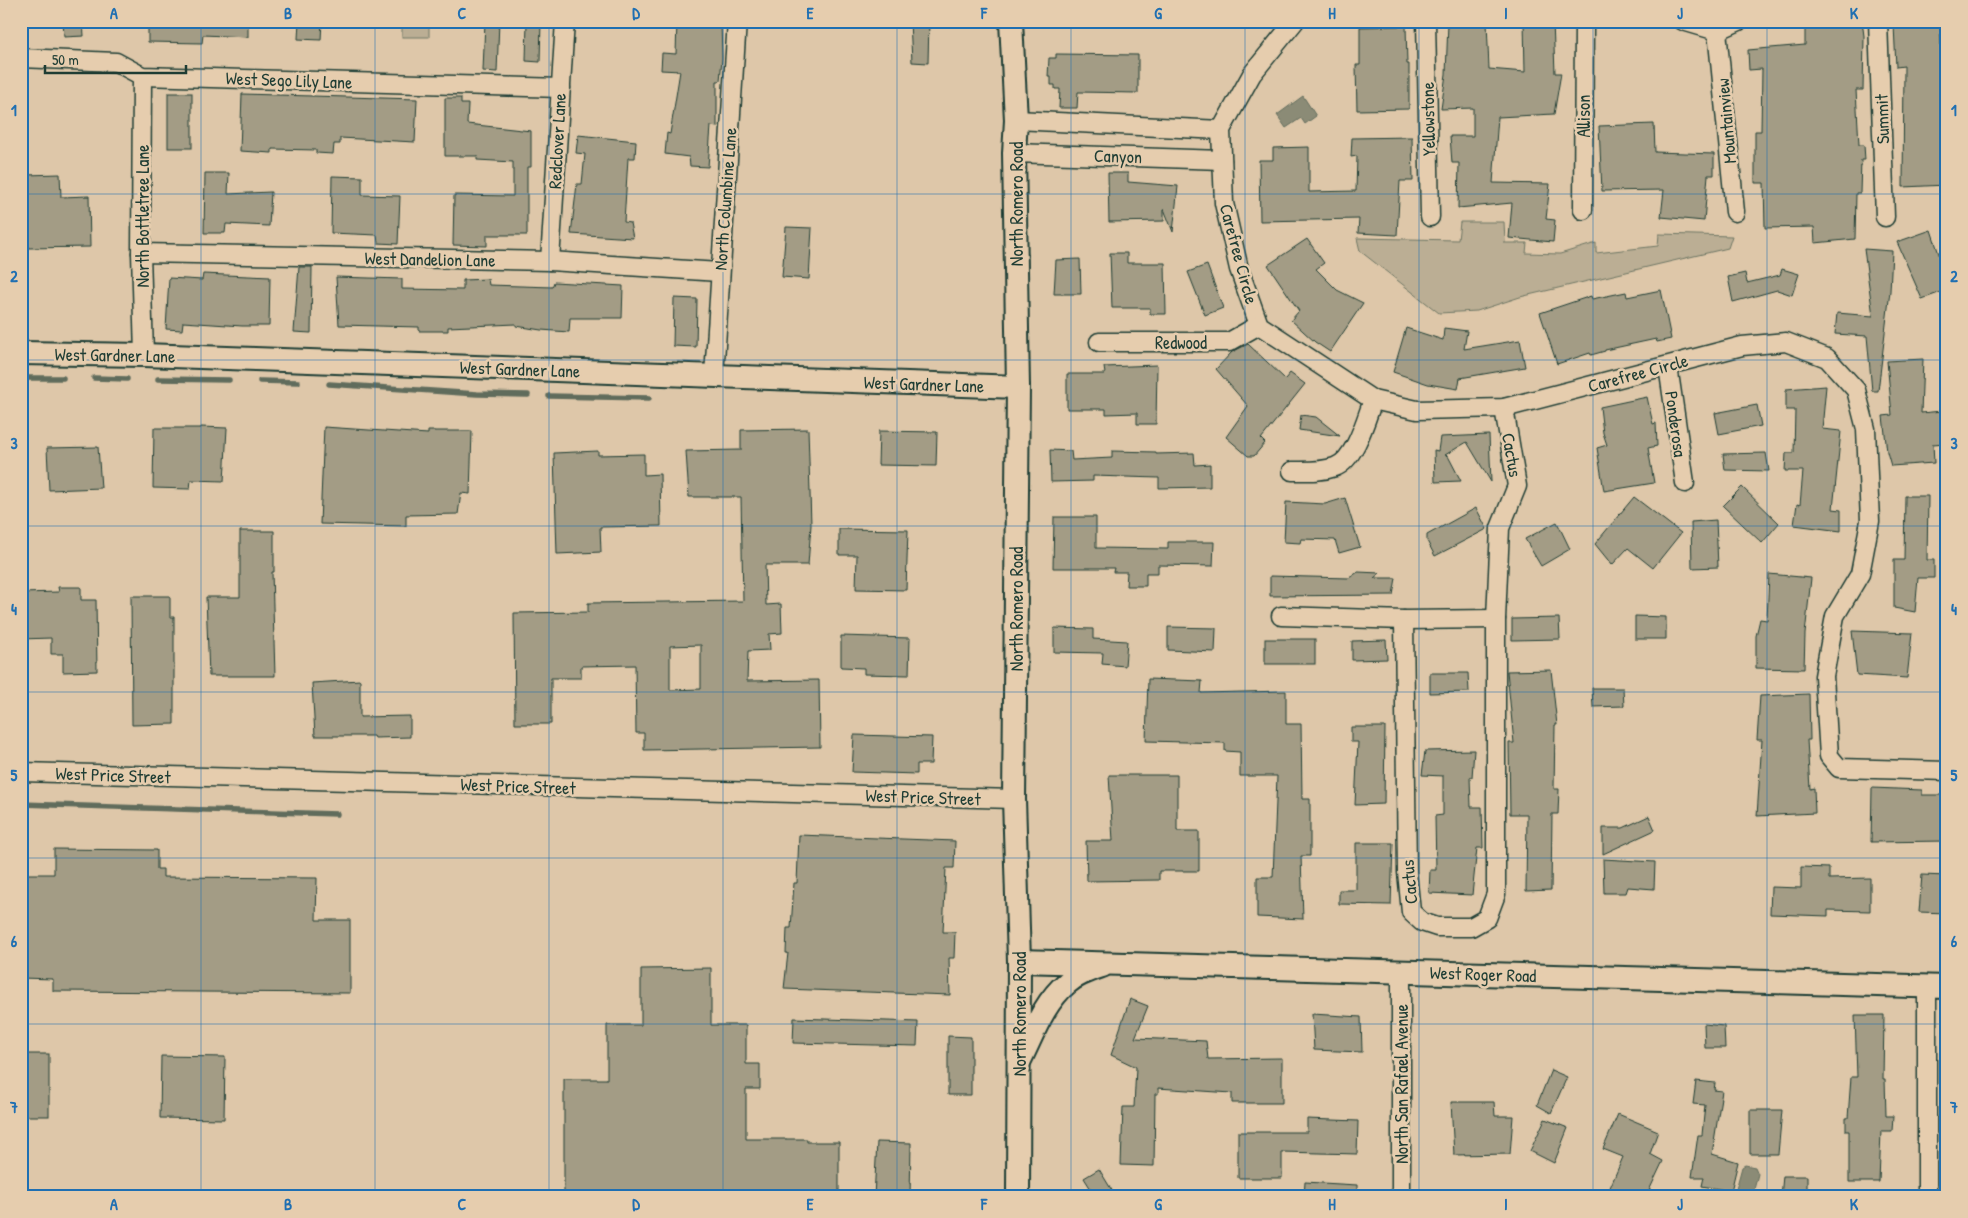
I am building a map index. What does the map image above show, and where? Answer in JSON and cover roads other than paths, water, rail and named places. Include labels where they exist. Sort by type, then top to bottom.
[{"type":"street","name":"Redclover Lane","points":[[550,261],[565,21]]},
{"type":"street","name":"North Columbine Lane","points":[[714,376],[719,272],[737,21]]},
{"type":"street","name":"North Romero Road","points":[[1011,21],[1016,120],[1014,153],[1018,387],[1014,799],[1019,961],[1018,1197]]},
{"type":"street","points":[[1221,130],[1252,74],[1295,21]]},
{"type":"street","name":"Yellowstone","points":[[1426,21],[1430,217]]},
{"type":"street","name":"Allison","points":[[1583,210],[1584,21]]},
{"type":"street","points":[[1683,21],[1718,30],[1739,21]]},
{"type":"street","name":"Summit","points":[[1878,21],[1885,217]]},
{"type":"street","name":"Mountainview","points":[[1718,30],[1734,212]]},
{"type":"street","name":"West Sego Lily Lane","points":[[21,58],[116,62],[142,76],[560,88]]},
{"type":"street","name":"North Bottletree Lane","points":[[142,76],[141,253],[144,355]]},
{"type":"street","name":"Canyon","points":[[1016,120],[1221,130]]},
{"type":"street","name":"Carefree Circle","points":[[1221,130],[1224,203],[1239,269],[1259,325],[1373,400],[1417,410],[1504,408],[1742,346],[1786,342],[1827,358],[1856,390],[1866,429],[1870,521],[1860,574],[1835,616],[1824,676],[1829,756],[1839,768],[1947,771]]},
{"type":"street","name":"Canyon","points":[[1014,153],[1222,160]]},
{"type":"street","name":"West Dandelion Lane","points":[[141,253],[550,261],[719,272]]},
{"type":"street","name":"Redwood","points":[[1099,342],[1229,342],[1259,325]]},
{"type":"street","name":"West Gardner Lane","points":[[21,352],[1018,387]]},
{"type":"street","name":"Ponderosa","points":[[1668,366],[1685,483]]},
{"type":"street","points":[[1292,471],[1320,471],[1337,467],[1347,460],[1373,400]]},
{"type":"street","name":"Cactus","points":[[1404,620],[1407,872],[1411,912],[1422,922],[1437,927],[1471,927],[1487,918],[1496,894],[1496,619],[1500,528],[1517,486],[1504,408]]},
{"type":"street","points":[[1281,616],[1404,620],[1496,619]]},
{"type":"street","name":"West Price Street","points":[[21,772],[1014,799]]},
{"type":"street","name":"West Roger Road","points":[[1019,961],[1937,987]]},
{"type":"street","points":[[1019,1063],[1052,998],[1067,982],[1085,972],[1109,963]]},
{"type":"street","name":"North San Rafael Avenue","points":[[1401,972],[1401,1197]]},
{"type":"street","points":[[1927,1197],[1937,987]]},
{"type":"waterway","points":[[21,378],[63,378]]},
{"type":"waterway","points":[[94,378],[127,379]]},
{"type":"waterway","points":[[158,379],[229,380]]},
{"type":"waterway","points":[[260,381],[298,382]]},
{"type":"waterway","points":[[329,384],[477,394],[528,395]]},
{"type":"waterway","points":[[549,396],[649,398]]},
{"type":"waterway","points":[[21,804],[337,814]]}]
